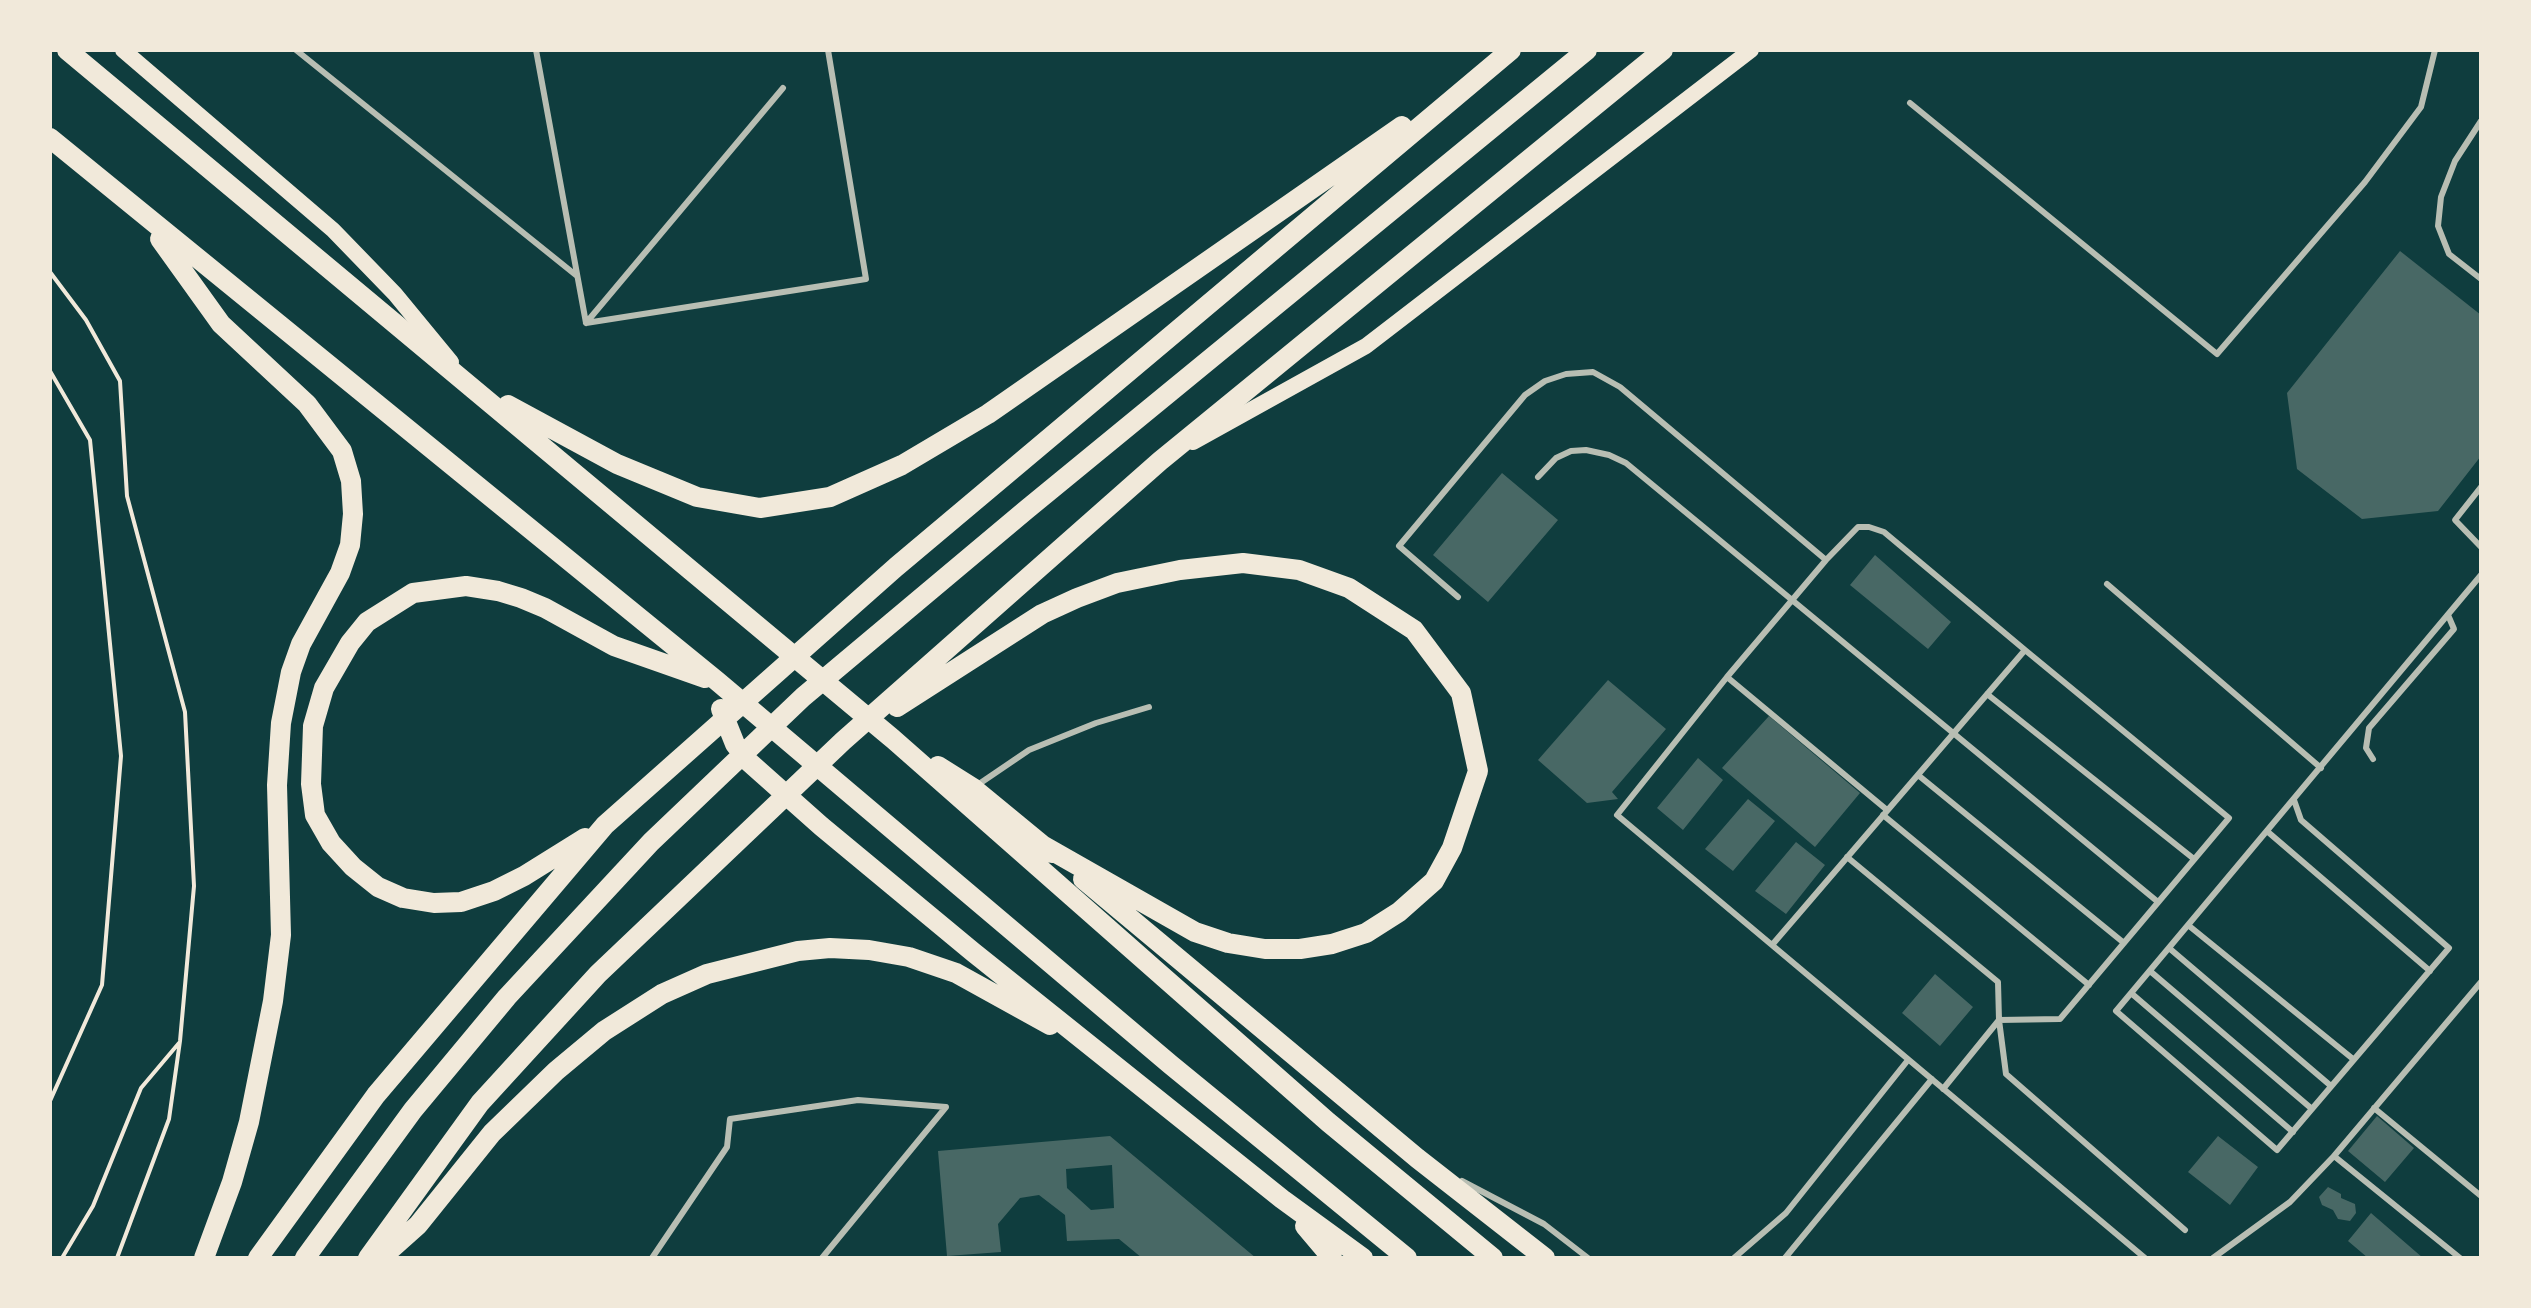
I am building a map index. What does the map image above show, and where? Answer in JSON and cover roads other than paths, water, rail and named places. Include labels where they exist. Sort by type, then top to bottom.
[{"type":"highway","points":[[67,50],[893,739],[1316,1111],[1493,1258]]},
{"type":"highway","points":[[305,1258],[413,1110],[507,997],[651,842],[803,697],[1587,50]]},
{"type":"highway","points":[[368,1258],[480,1103],[577,997],[843,741],[1160,461],[1663,50]]},
{"type":"highway","points":[[470,385],[617,464],[697,497],[760,508],[830,497],[902,465],[988,414],[1505,54]]},
{"type":"highway","points":[[258,1258],[376,1095],[605,825],[896,567],[1505,54]]},
{"type":"highway","points":[[50,138],[143,217],[717,681],[1171,1065],[1407,1258]]},
{"type":"highway","points":[[143,217],[221,324],[307,404],[342,451],[351,481],[353,514],[350,545],[340,573],[301,644],[291,672],[281,723],[277,785],[281,935],[273,1001],[249,1122],[232,1182],[204,1258]]},
{"type":"highway","points":[[843,741],[1042,614],[1077,598],[1117,583],[1167,572],[1243,563],[1299,570],[1349,588],[1414,630],[1461,693],[1478,771],[1452,848],[1434,881],[1399,912],[1366,933],[1332,944],[1300,949],[1265,949],[1228,943],[1195,932],[1042,845]]},
{"type":"highway","points":[[605,825],[524,876],[494,891],[461,902],[418,901],[378,887],[353,867],[331,843],[315,815],[311,784],[313,726],[324,688],[336,664],[367,622],[388,607],[413,593],[466,586],[521,598],[614,646],[717,681]]},
{"type":"highway","points":[[717,681],[720,706],[735,744],[766,778],[1097,1052],[1282,1199],[1363,1258]]},
{"type":"highway","points":[[893,739],[973,788],[1417,1158],[1545,1258]]},
{"type":"highway","points":[[381,1258],[418,1225],[492,1133],[556,1071],[604,1031],[662,994],[707,974],[763,958],[830,948],[869,950],[909,957],[956,973],[1097,1052]]},
{"type":"highway","points":[[1282,1199],[1332,1258]]},
{"type":"main road","points":[[123,50],[333,230],[395,294],[470,385]]},
{"type":"main road","points":[[1160,461],[1366,346],[1751,50]]},
{"type":"lane","points":[[296,50],[578,276]]},
{"type":"lane","points":[[536,50],[586,323]]},
{"type":"lane","points":[[586,323],[866,279],[828,50]]},
{"type":"lane","points":[[1910,103],[2217,354],[2365,182],[2421,107],[2435,50]]},
{"type":"lane","points":[[586,323],[783,88]]},
{"type":"lane","points":[[2481,121],[2455,161],[2441,197],[2438,226],[2449,254],[2481,279]]},
{"type":"lane","points":[[1458,597],[1399,546],[1525,395],[1545,381],[1566,374],[1593,372],[1620,387],[1826,560]]},
{"type":"lane","points":[[1538,477],[1556,458],[1571,451],[1586,450],[1609,455],[1626,463],[2158,902]]},
{"type":"lane","points":[[2481,487],[2455,520],[2481,547]]},
{"type":"lane","points":[[1943,1089],[1999,1020],[2060,1019],[2229,818],[1884,532],[1858,527],[1792,599],[1617,815],[1908,1060],[2145,1258]]},
{"type":"lane","points":[[2294,800],[2301,820],[2449,948],[2277,1150],[2116,1011],[2481,575]]},
{"type":"lane","points":[[2107,584],[2321,768]]},
{"type":"lane","points":[[2373,759],[2366,748],[2369,728],[2454,629],[2448,615]]},
{"type":"lane","points":[[1772,945],[2025,650]]},
{"type":"lane","points":[[1727,677],[2089,985]]},
{"type":"lane","points":[[1987,694],[2194,859]]},
{"type":"lane","points":[[973,788],[1029,750],[1096,723],[1149,707]]},
{"type":"lane","points":[[1918,775],[2124,943]]},
{"type":"lane","points":[[2268,832],[2430,971]]},
{"type":"lane","points":[[1847,857],[1998,982],[2006,1074],[2185,1230]]},
{"type":"lane","points":[[2188,925],[2353,1059]]},
{"type":"lane","points":[[2169,948],[2331,1086]]},
{"type":"lane","points":[[2150,971],[2312,1109]]},
{"type":"lane","points":[[2213,1258],[2290,1202],[2334,1156],[2481,982]]},
{"type":"lane","points":[[2131,993],[2293,1132]]},
{"type":"lane","points":[[1734,1258],[1786,1213],[1908,1060]]},
{"type":"lane","points":[[1785,1258],[1932,1079]]},
{"type":"lane","points":[[652,1258],[727,1147],[730,1119],[858,1100],[946,1107],[822,1258]]},
{"type":"lane","points":[[2374,1108],[2481,1196]]},
{"type":"lane","points":[[2334,1156],[2460,1258]]},
{"type":"lane","points":[[1417,1158],[1544,1224],[1588,1258]]}]
